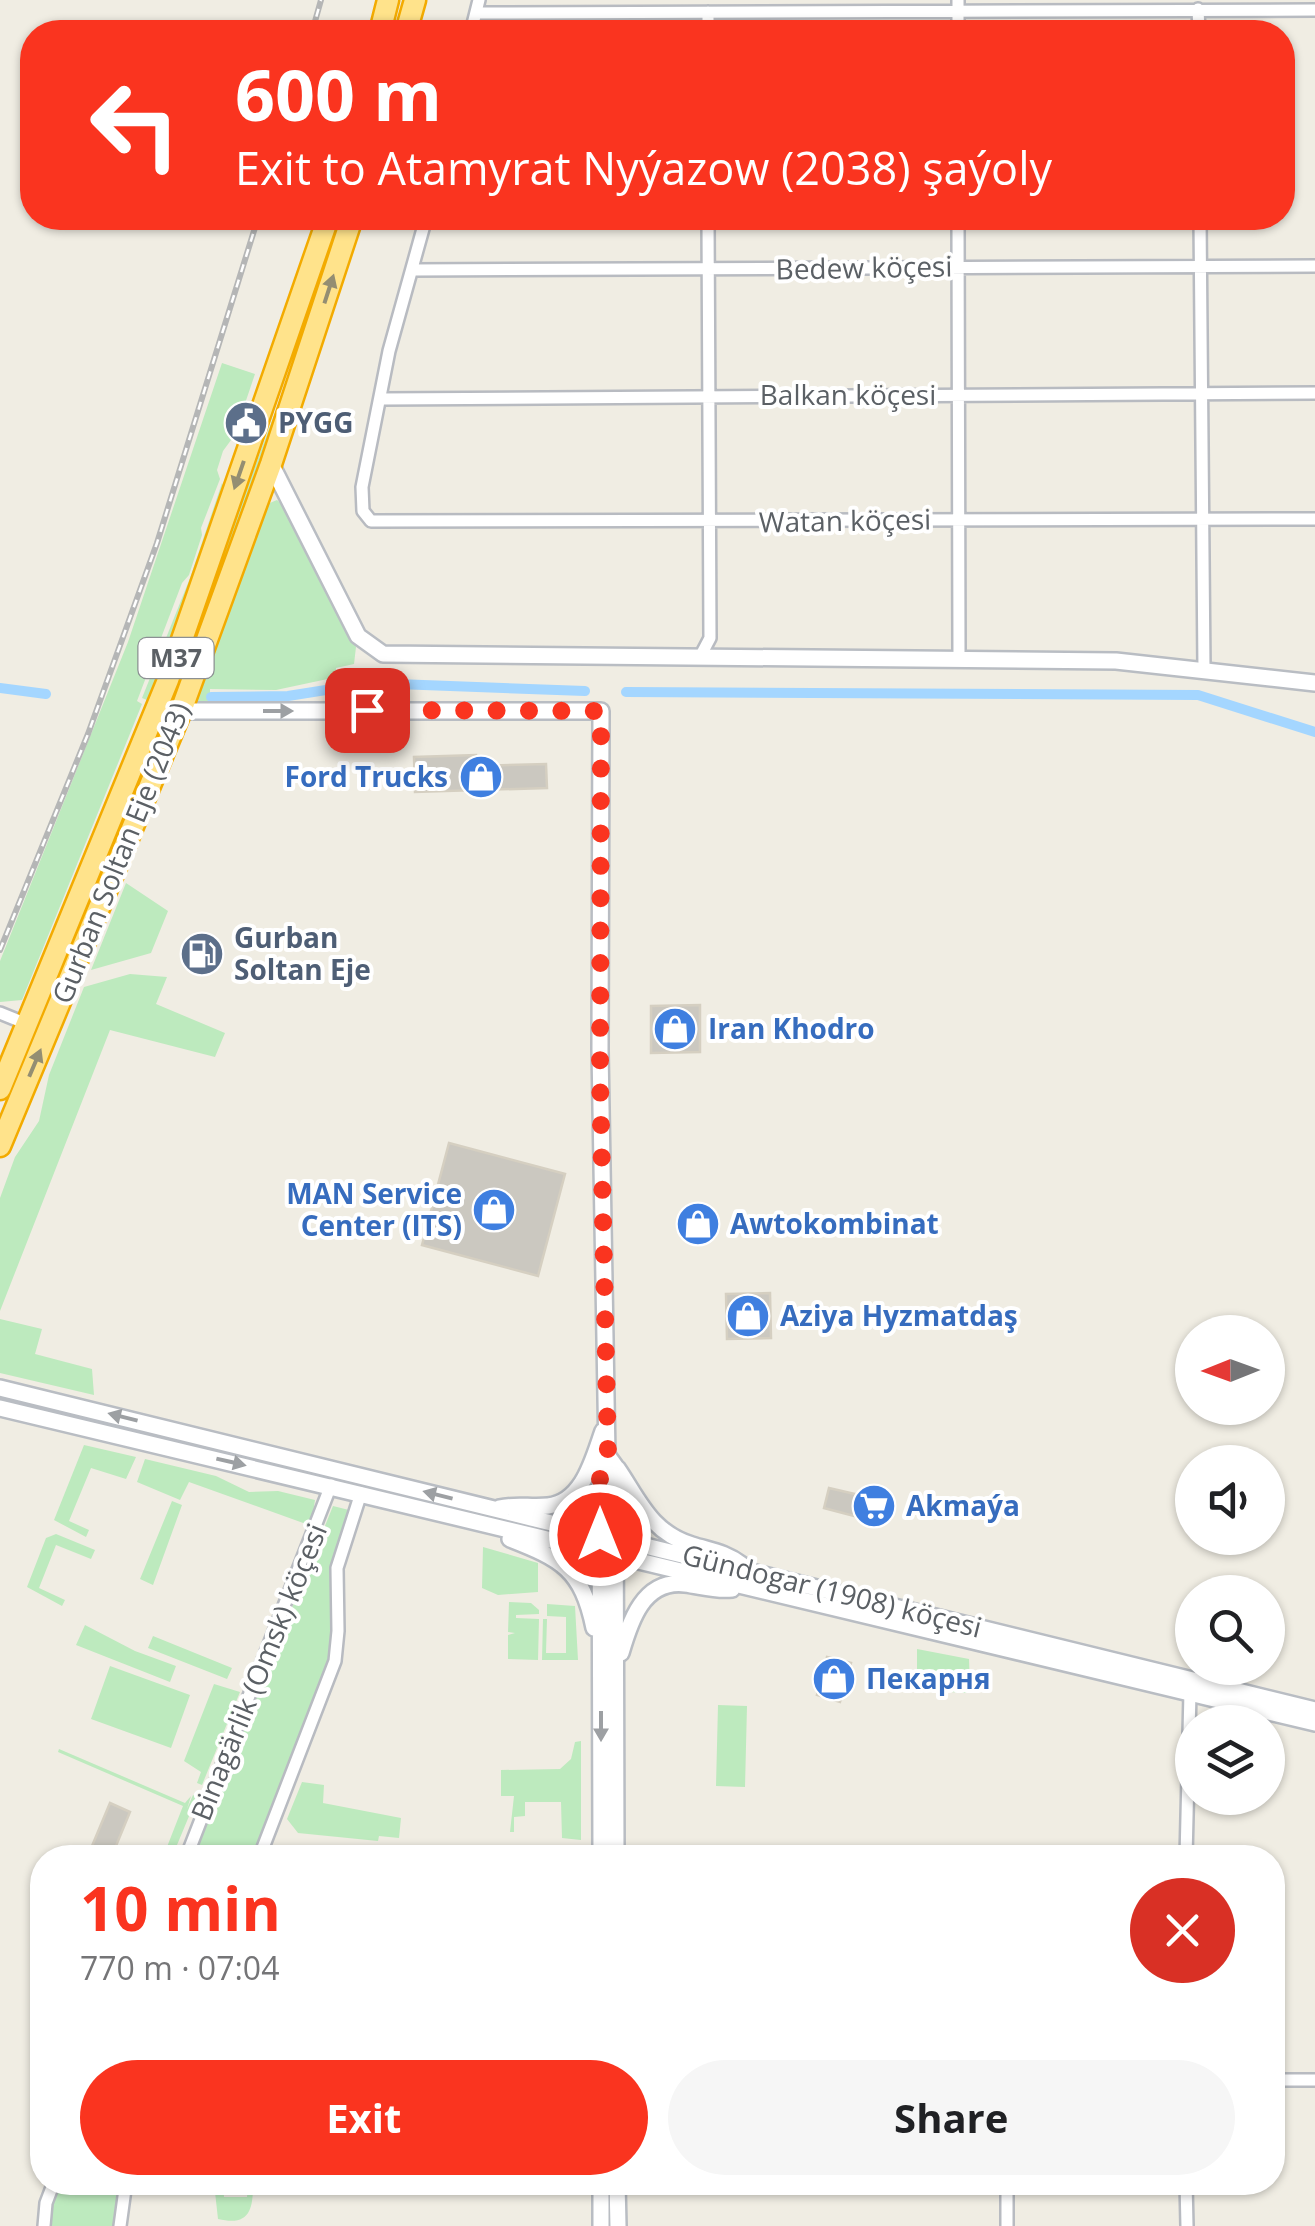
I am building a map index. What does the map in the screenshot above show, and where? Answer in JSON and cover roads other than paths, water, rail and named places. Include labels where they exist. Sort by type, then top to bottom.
[{"type":"highway","name":"Gurban Soltan Eje (2043)","points":[[0,1089],[168,680],[324,230]]},
{"type":"highway","name":"Gurban Soltan Eje (2043)","points":[[0,1146],[181,711],[271,464],[348,230]]},
{"type":"highway","points":[[286,341],[293,348],[311,348]]},
{"type":"highway","points":[[264,402],[282,402],[288,411]]},
{"type":"main road","points":[[271,464],[358,636],[376,651],[391,656],[1116,661],[1315,683]]},
{"type":"main road","points":[[181,711],[601,711],[600,1031],[607,1418],[612,1461],[641,1510],[656,1526],[691,1545],[726,1553],[749,1579],[719,1590],[677,1583],[657,1589],[636,1611],[609,1665]]},
{"type":"main road","name":"Gündogar (1908) köçesi","points":[[0,1388],[334,1478],[361,1492],[490,1526],[608,1545]]},
{"type":"main road","name":"Gündogar (1908) köçesi","points":[[0,1408],[494,1509],[608,1545],[1191,1686],[1315,1722]]},
{"type":"main road","points":[[494,1509],[518,1503],[548,1506],[572,1494],[585,1478],[607,1418]]},
{"type":"main road","points":[[612,1461],[600,1467],[608,1545],[616,1845]]},
{"type":"main road","points":[[490,1526],[511,1540],[544,1551],[574,1575],[590,1610],[609,1665],[602,1845]]},
{"type":"main road","name":"Gündogar (1908) köçesi","points":[[1191,1686],[1315,1710]]},
{"type":"main road","points":[[601,2195],[601,2226]]},
{"type":"main road","points":[[618,2195],[618,2226]]},
{"type":"street","points":[[478,6],[708,12],[958,5],[1315,10]]},
{"type":"street","points":[[1198,10],[1198,20]]},
{"type":"street","points":[[708,12],[708,20]]},
{"type":"street","points":[[382,399],[390,351],[423,230]]},
{"type":"street","points":[[700,658],[710,638],[708,230]]},
{"type":"street","points":[[958,230],[959,659]]},
{"type":"street","points":[[1200,230],[1204,670]]},
{"type":"street","name":"Bedew köçesi","points":[[413,270],[1315,266]]},
{"type":"street","name":"Balkan köçesi","points":[[382,399],[1315,393]]},
{"type":"street","name":"Watan köçesi","points":[[382,399],[362,487],[364,515],[375,521],[1315,519]]},
{"type":"street","points":[[0,1013],[27,1024]]},
{"type":"street","name":"Binagärlik (Omsk) köçesi","points":[[191,1845],[334,1478]]},
{"type":"street","points":[[264,1845],[335,1661],[336,1568],[361,1492]]},
{"type":"street","points":[[1186,1845],[1191,1686]]},
{"type":"street","points":[[1285,2080],[1315,2080]]},
{"type":"street","points":[[44,2226],[49,2195]]},
{"type":"street","points":[[120,2226],[124,2195]]},
{"type":"street","points":[[1006,2195],[1007,2226]]},
{"type":"street","points":[[1186,2195],[1187,2226]]},
{"type":"waterway","points":[[211,697],[288,696],[370,683],[585,691]]},
{"type":"waterway","points":[[0,688],[46,694]]},
{"type":"waterway","points":[[626,692],[1198,695],[1315,732]]},
{"type":"railway","points":[[315,20],[321,0]]},
{"type":"railway","points":[[0,950],[88,734],[157,543],[254,230]]},
{"type":"place","name":"PYGG","points":[[246,423]]},
{"type":"place","name":"Ford Trucks","points":[[481,777]]},
{"type":"place","name":"Gurban Soltan Eje","points":[[202,954]]},
{"type":"place","name":"Iran Khodro","points":[[675,1029]]},
{"type":"place","name":"MAN Service Center (ITS)","points":[[494,1210]]},
{"type":"place","name":"Awtokombinat","points":[[698,1224]]},
{"type":"place","name":"Aziya Hyzmatdaş","points":[[748,1316]]},
{"type":"place","name":"Аkmaýa","points":[[874,1506]]},
{"type":"place","name":"Пекарня","points":[[834,1679]]}]
